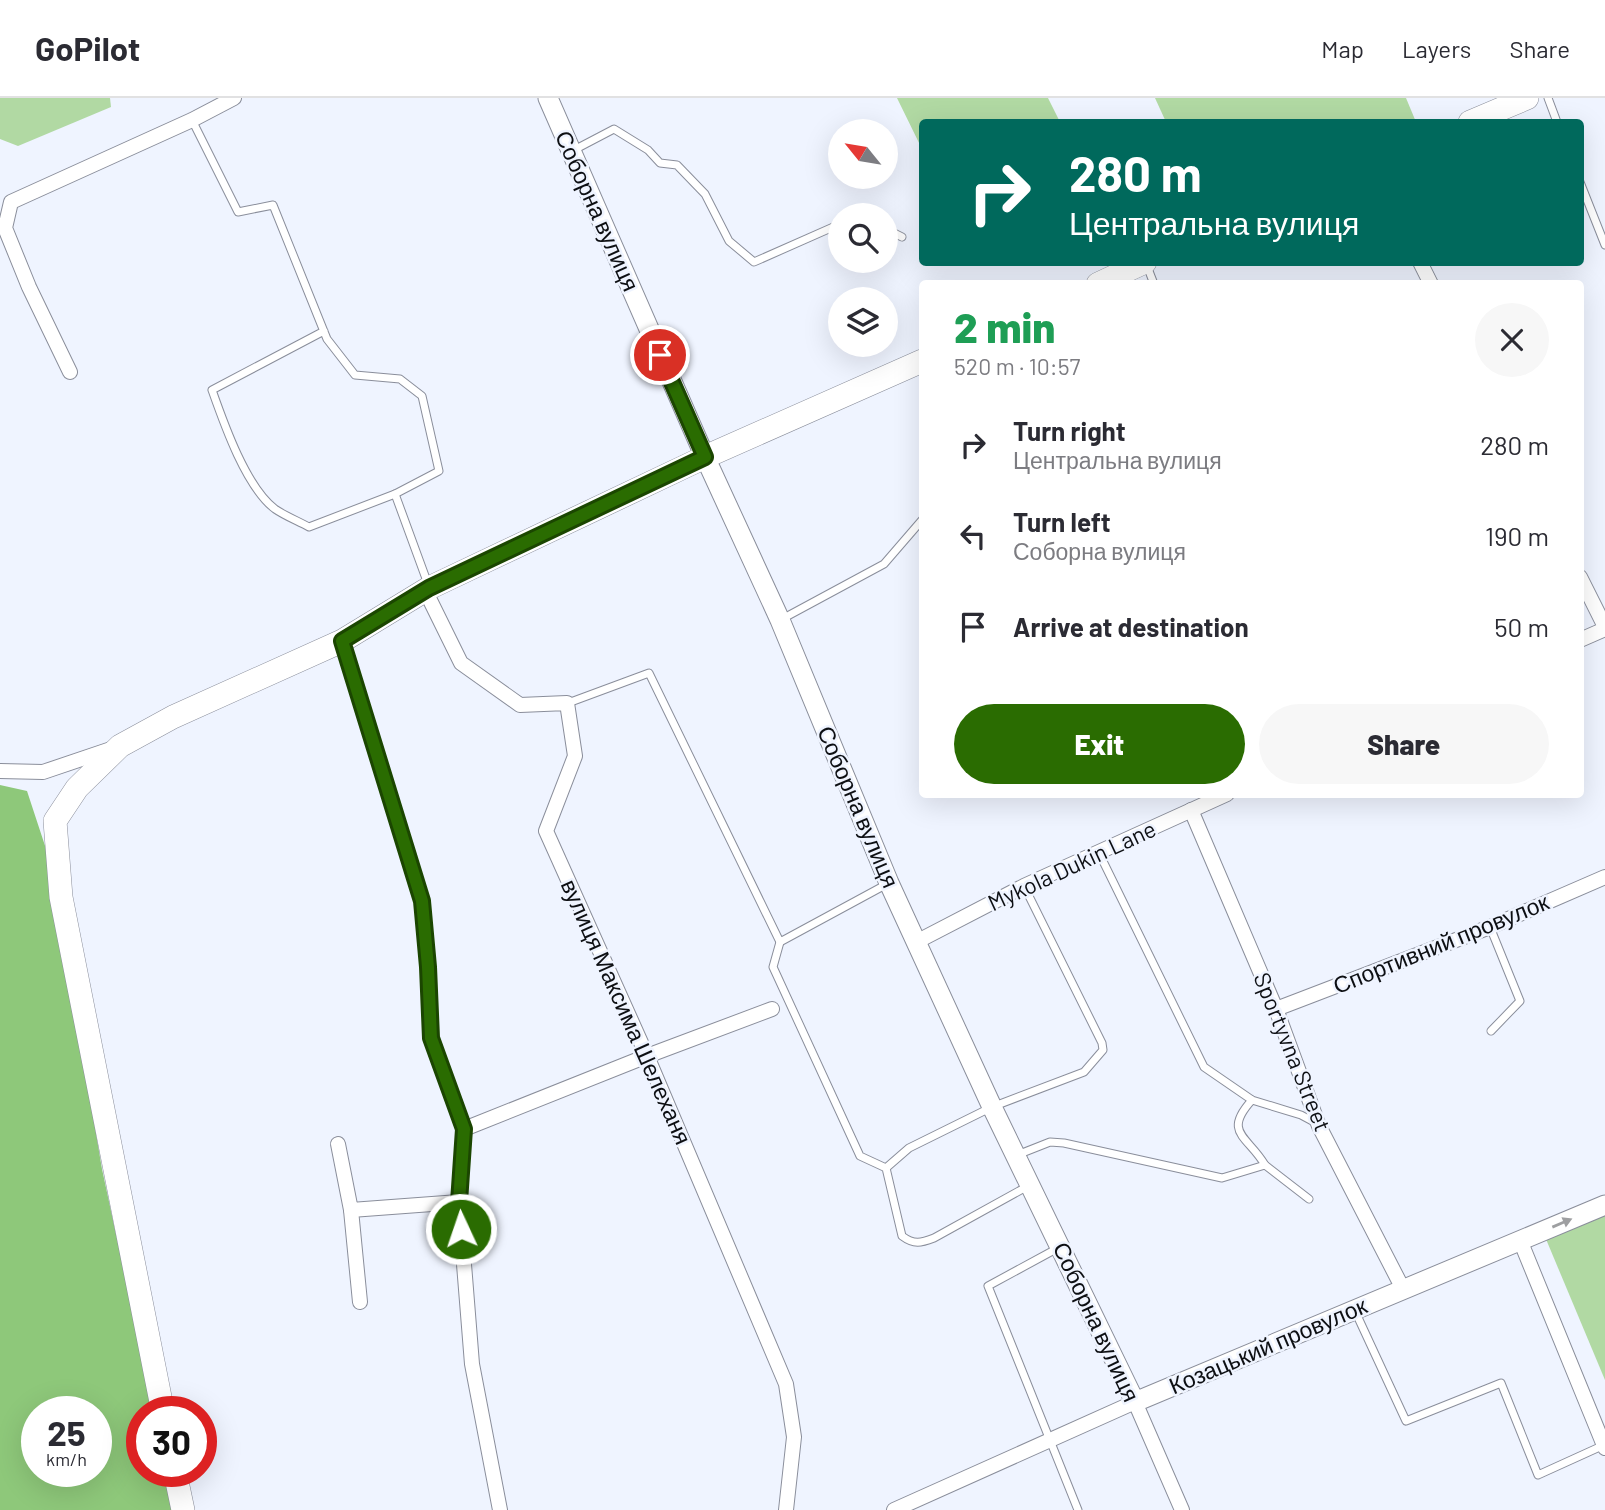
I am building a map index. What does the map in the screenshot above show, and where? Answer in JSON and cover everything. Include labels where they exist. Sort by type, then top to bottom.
[{"type":"main road","points":[[1477,119],[1527,98]]},
{"type":"main road","points":[[1107,280],[1136,266]]},
{"type":"main road","points":[[160,1396],[61,897],[55,821],[77,788],[120,746],[173,717],[342,641],[427,589],[705,457],[919,362]]},
{"type":"main road","points":[[178,1487],[183,1510]]},
{"type":"street","name":"Соборна вулиця","points":[[548,98],[705,457],[780,620],[889,883],[918,941],[992,1107],[1135,1402],[1182,1510]]},
{"type":"street","points":[[70,372],[29,287],[5,228],[11,202],[192,120],[231,99]]},
{"type":"street","points":[[1584,588],[1605,628],[1584,638]]},
{"type":"street","points":[[427,589],[461,663],[520,705],[567,704]]},
{"type":"street","points":[[342,641],[422,901],[431,1038],[464,1129],[459,1202],[472,1364],[500,1510]]},
{"type":"street","name":"вулиця Максима Шелеханя","points":[[567,704],[575,756],[546,831],[648,1056],[786,1384],[794,1437],[786,1510]]},
{"type":"street","points":[[0,771],[43,772],[120,746]]},
{"type":"street","name":"Mykola Dukin Lane","points":[[918,941],[1024,886],[1218,798]]},
{"type":"street","name":"Sportyvna Street","points":[[1191,810],[1276,1009],[1319,1126],[1403,1289]]},
{"type":"street","name":"Спортивний провулок","points":[[1276,1009],[1490,926],[1605,877]]},
{"type":"street","points":[[464,1129],[772,1009]]},
{"type":"street","points":[[338,1144],[351,1210],[360,1302]]},
{"type":"street","points":[[351,1210],[459,1202]]},
{"type":"street","name":"Козацький провулок","points":[[894,1510],[1135,1402],[1605,1205]]},
{"type":"street","points":[[1520,1240],[1604,1446]]},
{"type":"lane","points":[[1548,98],[1556,119]]},
{"type":"lane","points":[[192,120],[238,212],[273,205],[324,331],[327,339],[355,375],[400,379],[422,396],[439,471],[395,494],[309,527],[274,508],[248,476],[212,390],[324,331]]},
{"type":"lane","points":[[572,152],[614,129],[648,150],[660,163],[677,165],[705,194],[729,242],[754,262],[828,228]]},
{"type":"lane","points":[[1584,192],[1605,245]]},
{"type":"lane","points":[[898,235],[902,237]]},
{"type":"lane","points":[[395,494],[427,589]]},
{"type":"lane","points":[[780,620],[884,564],[919,523]]},
{"type":"lane","points":[[567,704],[649,673],[780,942],[773,967],[860,1156],[886,1168]]},
{"type":"lane","points":[[1099,853],[1204,1067],[1252,1100],[1301,1115],[1319,1126]]},
{"type":"lane","points":[[780,942],[889,883]]},
{"type":"lane","points":[[886,1168],[909,1148],[992,1107],[1084,1072],[1103,1050],[1102,1043],[1024,886]]},
{"type":"lane","points":[[1490,926],[1520,1002],[1491,1031]]},
{"type":"lane","points":[[1252,1100],[1239,1114],[1237,1127],[1244,1140],[1258,1153],[1265,1165],[1309,1199]]},
{"type":"lane","points":[[1017,1155],[1050,1142],[1064,1143],[1222,1178],[1265,1165]]},
{"type":"lane","points":[[886,1168],[902,1236],[917,1243],[934,1238],[1031,1185]]},
{"type":"lane","points":[[1060,1246],[988,1286],[1048,1441],[1078,1510]]},
{"type":"lane","points":[[1354,1310],[1406,1421],[1501,1383],[1538,1475],[1604,1446]]},
{"type":"green space","points":[[0,98],[110,98],[111,107],[18,146],[0,139]]},
{"type":"green space","points":[[897,98],[1048,98],[1058,119],[919,119],[919,143]]},
{"type":"green space","points":[[1155,98],[1406,98],[1415,119],[1165,119]]},
{"type":"green space","points":[[0,785],[27,791],[50,861],[102,1169],[151,1396],[126,1396],[126,1487],[170,1487],[175,1510],[0,1510]]},
{"type":"green space","points":[[1605,1207],[1605,1380],[1543,1232]]},
{"type":"route","points":[[461,1229],[459,1202],[464,1129],[431,1038],[422,901],[342,641],[429,588],[705,457],[660,355]]}]
